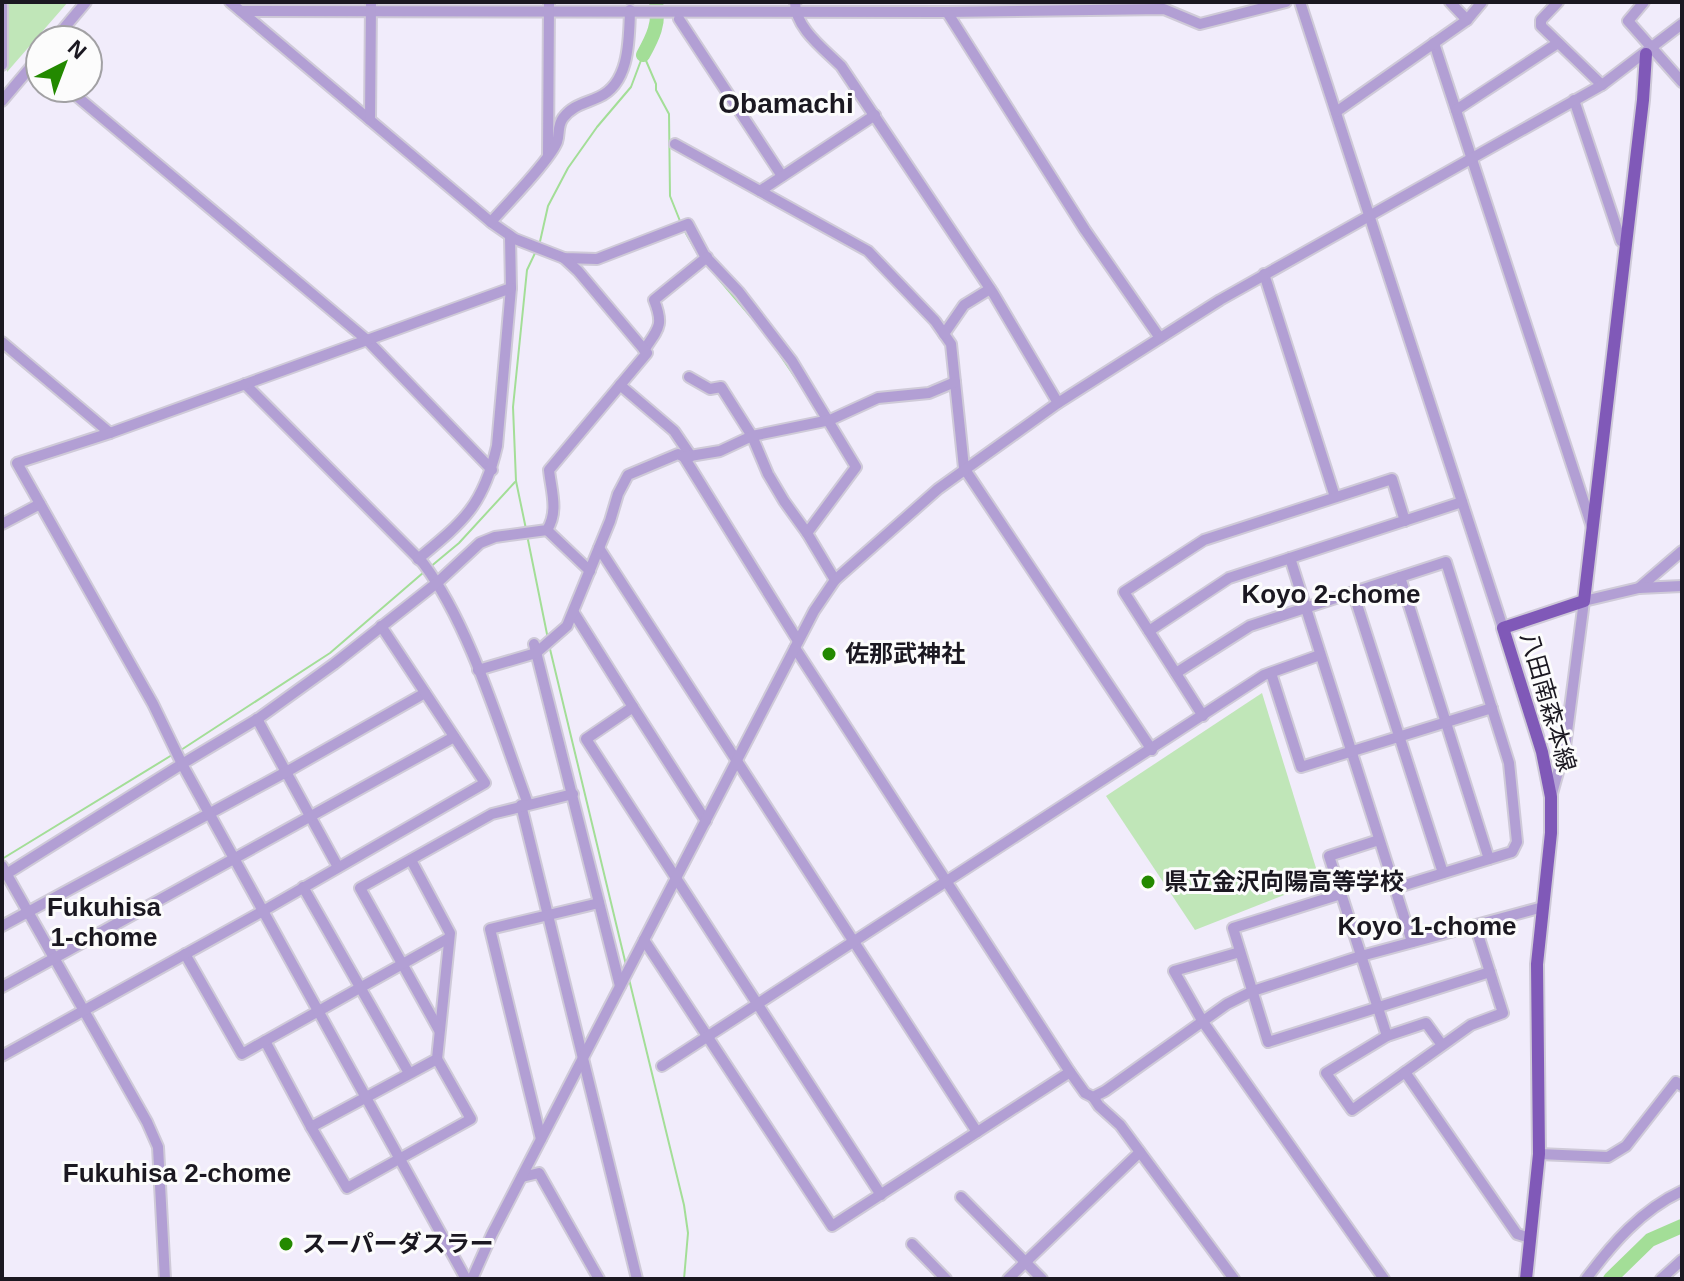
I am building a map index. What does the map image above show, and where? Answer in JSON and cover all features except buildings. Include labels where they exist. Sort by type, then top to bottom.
[{"type":"main road","points":[[1584,601],[1650,51]]},
{"type":"main road","name":"八田南森本線","points":[[1526,1279],[1539,1154],[1537,964],[1551,833],[1551,797],[1542,752],[1503,628],[1584,601]]},
{"type":"street","points":[[67,24],[86,2]]},
{"type":"street","points":[[165,1279],[158,1147],[147,1122],[5,869],[257,719],[334,664],[480,543],[508,534],[544,530],[550,524],[554,496],[549,470],[647,353],[578,271],[561,257],[514,238],[491,222],[230,2]]},
{"type":"street","points":[[241,11],[371,6],[549,6],[676,15],[795,7],[910,7],[947,12],[1033,6],[1164,9],[1200,24],[1286,2]]},
{"type":"street","points":[[1300,2],[1503,628]]},
{"type":"street","points":[[1450,2],[1467,20]]},
{"type":"street","points":[[1336,112],[1467,20],[1482,2]]},
{"type":"street","points":[[1558,2],[1541,20],[1541,26],[1602,85]]},
{"type":"street","points":[[1644,2],[1628,21],[1650,51],[1682,82]]},
{"type":"street","points":[[2,6],[2,65]]},
{"type":"street","points":[[370,120],[371,6]]},
{"type":"street","points":[[548,155],[549,6]]},
{"type":"street","points":[[795,7],[811,37],[841,66],[875,115],[990,289],[1058,403]]},
{"type":"street","points":[[491,222],[548,155],[557,142],[559,123],[572,107],[600,97],[611,90],[619,78],[626,58],[631,10]]},
{"type":"street","points":[[947,12],[1085,230],[1160,338]]},
{"type":"street","points":[[676,15],[782,176]]},
{"type":"street","points":[[472,1279],[797,644],[835,580],[964,468],[1058,403],[1264,274],[1602,85],[1682,24]]},
{"type":"street","points":[[1434,43],[1593,529]]},
{"type":"street","points":[[1456,110],[1558,43]]},
{"type":"street","points":[[2,101],[24,77]]},
{"type":"street","points":[[1574,100],[1621,241],[1626,242]]},
{"type":"street","points":[[86,104],[367,340],[492,470]]},
{"type":"street","points":[[760,191],[875,115]]},
{"type":"street","points":[[675,144],[868,251],[935,321],[951,344],[964,468],[1152,750]]},
{"type":"street","points":[[561,257],[597,259],[688,224],[704,260],[739,292],[792,361],[856,467],[807,533]]},
{"type":"street","points":[[420,561],[471,510],[492,470],[497,446],[514,238]]},
{"type":"street","points":[[644,350],[660,328],[661,317],[654,300],[704,260]]},
{"type":"street","points":[[1264,274],[1335,497]]},
{"type":"street","points":[[466,1279],[170,742],[153,704],[17,463],[110,433],[511,288]]},
{"type":"street","points":[[944,334],[964,305],[990,289]]},
{"type":"street","points":[[2,342],[110,433]]},
{"type":"street","points":[[689,377],[710,389],[721,387],[752,436],[768,474],[835,580]]},
{"type":"street","points":[[478,670],[536,649],[567,626],[628,475],[678,454],[687,456],[720,451],[752,436],[830,420],[878,398],[929,393],[955,382]]},
{"type":"street","points":[[245,384],[420,561],[436,581],[478,670],[524,804],[547,915],[637,1279]]},
{"type":"street","points":[[620,385],[674,431],[797,644],[1070,1072],[1085,1093],[1093,1097],[1120,1125],[1234,1279]]},
{"type":"street","points":[[1203,716],[1124,592],[1204,540],[1392,479],[1405,521]]},
{"type":"street","points":[[1149,631],[1229,578],[1462,502]]},
{"type":"street","points":[[2,524],[40,504]]},
{"type":"street","points":[[544,530],[590,571]]},
{"type":"street","points":[[599,548],[977,1132]]},
{"type":"street","points":[[1639,588],[1682,551]]},
{"type":"street","points":[[1290,558],[1412,942]]},
{"type":"street","points":[[1176,673],[1250,626],[1446,562],[1509,763],[1517,842],[1512,852],[1395,888]]},
{"type":"street","points":[[1400,577],[1489,859]]},
{"type":"street","points":[[1551,797],[1563,757],[1584,601],[1639,588],[1682,586]]},
{"type":"street","points":[[1353,592],[1443,873]]},
{"type":"street","points":[[574,613],[706,821]]},
{"type":"street","points":[[2,1056],[485,783],[381,626]]},
{"type":"street","points":[[536,649],[621,985]]},
{"type":"street","points":[[662,1066],[1271,673],[1320,655]]},
{"type":"street","points":[[1271,673],[1301,767],[1492,708]]},
{"type":"street","points":[[2,926],[425,693]]},
{"type":"street","points":[[633,707],[586,739],[881,1195]]},
{"type":"street","points":[[257,719],[338,867]]},
{"type":"street","points":[[2,987],[454,737]]},
{"type":"street","points":[[440,1031],[360,888],[492,814],[573,794]]},
{"type":"street","points":[[1379,840],[1329,856],[1387,1036]]},
{"type":"street","points":[[265,1041],[347,1188],[471,1119],[437,1059],[450,933],[411,860]]},
{"type":"street","points":[[303,887],[409,1073]]},
{"type":"street","points":[[1341,894],[1233,928],[1268,1042],[1490,972]]},
{"type":"street","points":[[541,1139],[490,929],[599,903]]},
{"type":"street","points":[[1093,1097],[1227,1004],[1253,991],[1361,956],[1543,907]]},
{"type":"street","points":[[1442,1045],[1426,1023],[1387,1036],[1326,1073],[1352,1110],[1471,1025],[1503,1013],[1475,925]]},
{"type":"street","points":[[185,954],[242,1054],[449,938]]},
{"type":"street","points":[[644,940],[832,1226],[1070,1072]]},
{"type":"street","points":[[1240,952],[1174,971],[1203,1022],[1384,1279]]},
{"type":"street","points":[[311,1127],[437,1059]]},
{"type":"street","points":[[1405,1072],[1517,1234],[1530,1238]]},
{"type":"street","points":[[1539,1154],[1608,1157],[1626,1146],[1676,1082],[1682,1086]]},
{"type":"street","points":[[1008,1279],[1140,1152]]},
{"type":"street","points":[[522,1177],[539,1173],[599,1279]]},
{"type":"street","points":[[1586,1279],[1636,1221],[1682,1191]]},
{"type":"street","points":[[961,1197],[1042,1279]]},
{"type":"street","points":[[912,1244],[946,1279]]},
{"type":"street","points":[[1661,1279],[1682,1260]]},
{"type":"green space","points":[[7,2],[68,2],[49,24],[24,24],[24,52],[7,72]]},
{"type":"green space","points":[[1262,693],[1320,881],[1195,930],[1106,796]]},
{"type":"waterway","points":[[643,55],[655,30],[656,2]]},
{"type":"waterway","points":[[539,246],[548,206],[568,168],[631,87],[643,55]]},
{"type":"waterway","points":[[644,56],[656,90],[669,114],[670,196],[680,221]]},
{"type":"waterway","points":[[684,230],[699,256]]},
{"type":"waterway","points":[[526,529],[516,481],[513,407],[527,270],[536,251]]},
{"type":"waterway","points":[[706,264],[751,317]]},
{"type":"waterway","points":[[768,337],[805,392]]},
{"type":"waterway","points":[[429,568],[459,543],[515,482]]},
{"type":"waterway","points":[[527,535],[548,639]]},
{"type":"waterway","points":[[181,750],[330,653],[424,572]]},
{"type":"waterway","points":[[550,649],[626,965]]},
{"type":"waterway","points":[[2,859],[172,755]]},
{"type":"waterway","points":[[629,979],[684,1205],[688,1233],[684,1279]]},
{"type":"waterway","points":[[1610,1279],[1650,1240],[1682,1226]]},
{"type":"place","name":"佐那武神社","points":[[829,654]]},
{"type":"place","name":"県立金沢向陽高等学校","points":[[1148,882]]},
{"type":"place","name":"スーパーダスラー","points":[[286,1244]]},
{"type":"district","name":"Obamachi","points":[[786,103]]},
{"type":"district","name":"Koyo 2-chome","points":[[1331,594]]},
{"type":"district","name":"Fukuhisa 1-chome","points":[[104,922]]},
{"type":"district","name":"Koyo 1-chome","points":[[1427,926]]},
{"type":"district","name":"Fukuhisa 2-chome","points":[[177,1173]]}]
